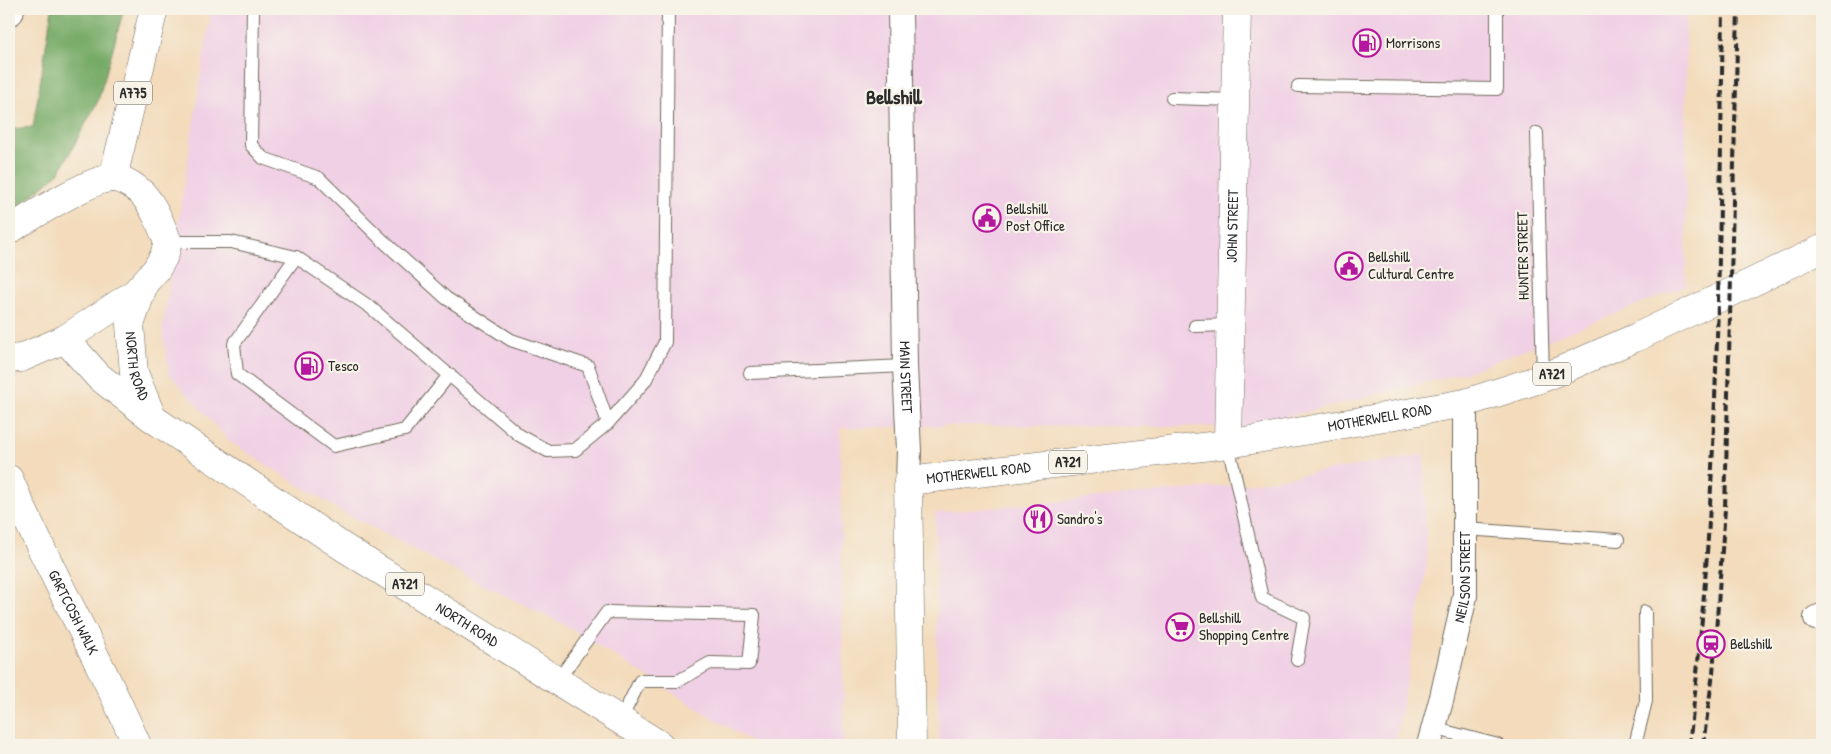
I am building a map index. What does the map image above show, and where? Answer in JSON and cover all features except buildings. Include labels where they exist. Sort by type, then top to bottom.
[{"type":"main road","name":"A775","points":[[113,178],[154,9]]},
{"type":"main road","name":"JOHN STREET","points":[[1228,444],[1237,9]]},
{"type":"main road","points":[[9,230],[71,195],[102,180],[113,178],[124,181],[138,189],[148,201],[168,242],[164,256],[156,270],[135,292],[65,339],[21,358],[9,358]]},
{"type":"main road","name":"MOTHERWELL ROAD","points":[[908,481],[1228,444],[1465,403],[1542,378],[1637,337],[1822,249]]},
{"type":"main road","name":"NORTH ROAD","points":[[144,284],[130,325],[134,373],[152,418]]},
{"type":"main road","name":"NORTH ROAD","points":[[65,339],[98,376],[152,418],[343,547],[660,745]]},
{"type":"main road","name":"GARTCOSH WALK","points":[[9,479],[27,520],[121,710],[136,745]]},
{"type":"main road","name":"MAIN STREET","points":[[908,481],[912,745]]},
{"type":"street","points":[[9,13],[11,13],[12,9]]},
{"type":"street","name":"MAIN STREET","points":[[900,9],[904,366],[909,450],[908,481]]},
{"type":"street","name":"NEILSON STREET","points":[[1431,736],[1465,596],[1465,403]]},
{"type":"lane","points":[[253,9],[251,145],[263,158],[319,178],[380,238],[446,298],[470,314],[511,340],[588,366],[608,423]]},
{"type":"lane","points":[[168,242],[231,242],[296,257],[370,307],[519,434],[548,451],[575,450],[608,423],[645,381],[665,342],[668,9]]},
{"type":"lane","points":[[1298,86],[1497,89],[1497,9]]},
{"type":"lane","points":[[1172,98],[1235,100]]},
{"type":"lane","name":"HUNTER STREET","points":[[1537,133],[1542,378]]},
{"type":"lane","points":[[296,257],[234,344],[237,374],[334,446],[405,430],[450,374]]},
{"type":"lane","points":[[1195,326],[1231,325]]},
{"type":"lane","points":[[750,373],[904,366]]},
{"type":"lane","points":[[1228,444],[1262,598],[1304,618],[1297,660]]},
{"type":"lane","points":[[1465,530],[1618,540]]},
{"type":"lane","points":[[558,680],[607,612],[754,615],[749,664],[710,663],[678,681],[640,681],[620,721]]},
{"type":"lane","points":[[1635,745],[1646,701],[1645,612]]},
{"type":"lane","points":[[1431,736],[1498,745]]},
{"type":"shaded area","points":[[211,9],[1686,9],[1686,286],[1467,372],[1246,427],[975,425],[840,428],[844,745],[756,745],[565,625],[459,573],[341,511],[230,442],[169,374],[162,329]]},
{"type":"shaded area","points":[[1424,455],[1427,565],[1395,745],[939,745],[935,513],[1245,484]]},
{"type":"green space","points":[[52,9],[124,9],[98,101],[59,173],[9,214],[9,129],[33,127]]},
{"type":"railway","points":[[1689,745],[1699,653],[1712,469],[1716,377],[1723,9]]},
{"type":"railway","points":[[1703,745],[1713,673],[1725,509],[1738,9]]},
{"type":"place","name":"Morrisons","points":[[1367,43]]},
{"type":"place","name":"Bellshill Post Office","points":[[987,218]]},
{"type":"place","name":"Bellshill Cultural Centre","points":[[1349,266]]},
{"type":"place","name":"Tesco","points":[[309,366]]},
{"type":"place","name":"Sandro's","points":[[1038,519]]},
{"type":"place","name":"Bellshill Shopping Centre","points":[[1180,627]]},
{"type":"place","name":"Bellshill","points":[[1711,644]]},
{"type":"district","name":"Bellshill","points":[[894,97]]}]
